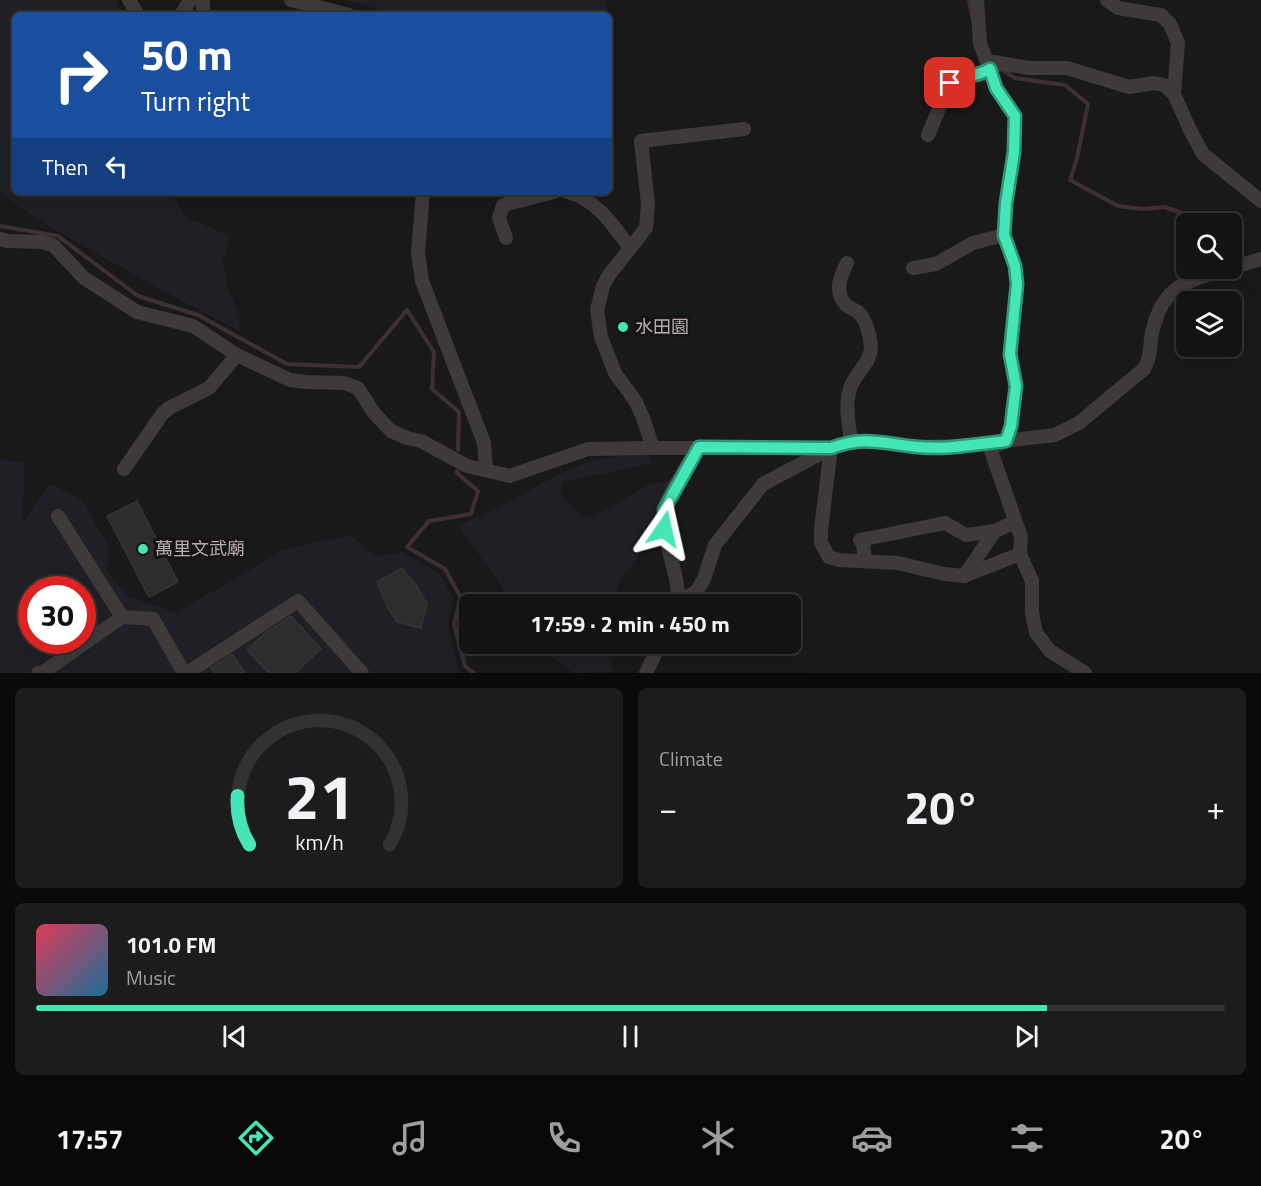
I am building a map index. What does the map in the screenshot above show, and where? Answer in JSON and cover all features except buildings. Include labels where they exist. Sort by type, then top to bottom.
[{"type":"street","points":[[291,0],[337,12]]},
{"type":"street","points":[[977,0],[980,43],[996,88],[1015,116],[1014,152],[1006,203],[1004,235],[1015,266],[1017,284],[1010,354],[1016,386],[1011,426],[1006,441],[990,448],[1021,537],[1020,554],[1032,581],[1032,612],[1036,633],[1050,651],[1085,673]]},
{"type":"street","points":[[1107,0],[1118,8],[1161,15],[1170,24],[1178,43],[1174,94]]},
{"type":"street","points":[[927,135],[950,83],[981,75],[996,66],[994,62],[1029,68],[1067,68],[1129,87],[1154,83],[1164,85],[1174,94],[1203,154],[1261,201]]},
{"type":"street","points":[[653,448],[636,402],[615,373],[601,337],[597,310],[606,280],[646,228],[648,204],[641,141],[744,129]]},
{"type":"street","points":[[423,195],[418,252],[422,281],[484,443],[486,470]]},
{"type":"street","points":[[506,238],[499,218],[503,205],[542,195]]},
{"type":"street","points":[[580,195],[606,215],[630,248]]},
{"type":"street","points":[[913,268],[936,264],[973,243],[1004,235]]},
{"type":"street","points":[[0,239],[53,245],[84,278],[137,312],[193,326],[237,355],[290,380],[344,383],[358,388],[374,413],[391,430],[407,438],[421,441],[467,466],[510,476],[588,449],[831,448]]},
{"type":"street","points":[[1242,265],[1261,259]]},
{"type":"street","points":[[847,263],[838,281],[841,294],[845,304],[859,313],[865,323],[872,348],[866,363],[857,372],[850,388],[848,403],[851,441]]},
{"type":"street","points":[[693,594],[704,579],[716,545],[763,484],[831,448],[851,441],[880,441],[919,447],[961,446],[1056,435],[1079,423],[1144,369],[1150,357],[1151,335],[1159,307],[1169,294],[1198,279]]},
{"type":"street","points":[[124,469],[163,413],[209,388],[237,355]]},
{"type":"street","points":[[678,594],[664,529],[664,510],[699,447]]},
{"type":"street","points":[[831,448],[821,529],[821,543],[829,557],[839,560],[898,563],[944,574],[964,576],[1020,554]]},
{"type":"street","points":[[58,516],[122,617]]},
{"type":"street","points":[[865,561],[863,544],[860,540],[945,523],[966,535],[995,531],[1015,522]]},
{"type":"street","points":[[964,576],[995,531]]},
{"type":"street","points":[[38,673],[42,673],[122,617],[153,619],[185,673],[298,601],[362,673]]},
{"type":"street","points":[[646,673],[655,654]]},
{"type":"shaded area","points":[[0,0],[116,0],[120,12],[12,12],[12,195],[173,195],[186,217],[230,236],[223,259],[227,287],[240,316],[239,331],[47,225],[0,191]]},
{"type":"shaded area","points":[[346,0],[606,0],[607,12],[389,12]]},
{"type":"shaded area","points":[[647,454],[653,463],[563,482],[560,494],[582,516],[591,517],[648,485],[670,480],[645,546],[619,583],[615,594],[507,594],[458,525],[490,512],[583,464],[607,458]]},
{"type":"shaded area","points":[[0,460],[24,462],[23,523],[50,484],[81,499],[109,547],[107,571],[129,597],[176,613],[283,550],[350,535],[375,556],[402,552],[439,573],[453,598],[448,624],[458,670],[462,673],[0,673]]},
{"type":"shaded area","points":[[605,654],[615,672],[573,673],[550,655]]},
{"type":"waterway","points":[[969,0],[972,17]]},
{"type":"waterway","points":[[1001,69],[1015,78],[1065,85],[1088,104],[1070,180],[1118,206],[1143,209],[1164,207],[1182,213]]},
{"type":"waterway","points":[[0,226],[58,236],[138,296],[198,315],[287,364],[359,367],[407,310],[434,352],[432,389],[459,412],[458,450]]},
{"type":"waterway","points":[[457,471],[478,491],[471,514],[429,521],[407,547],[445,569],[461,598],[454,624],[465,666],[474,673]]},
{"type":"place","name":"水田園","points":[[623,327]]},
{"type":"place","name":"萬里文武廟","points":[[143,549]]},
{"type":"route","points":[[664,529],[664,510],[699,447],[831,448],[851,441],[880,441],[919,447],[961,446],[1006,441],[1011,426],[1016,386],[1010,354],[1017,284],[1015,266],[1004,235],[1006,203],[1014,152],[1015,116],[996,88],[990,69],[981,75],[950,83]]}]
